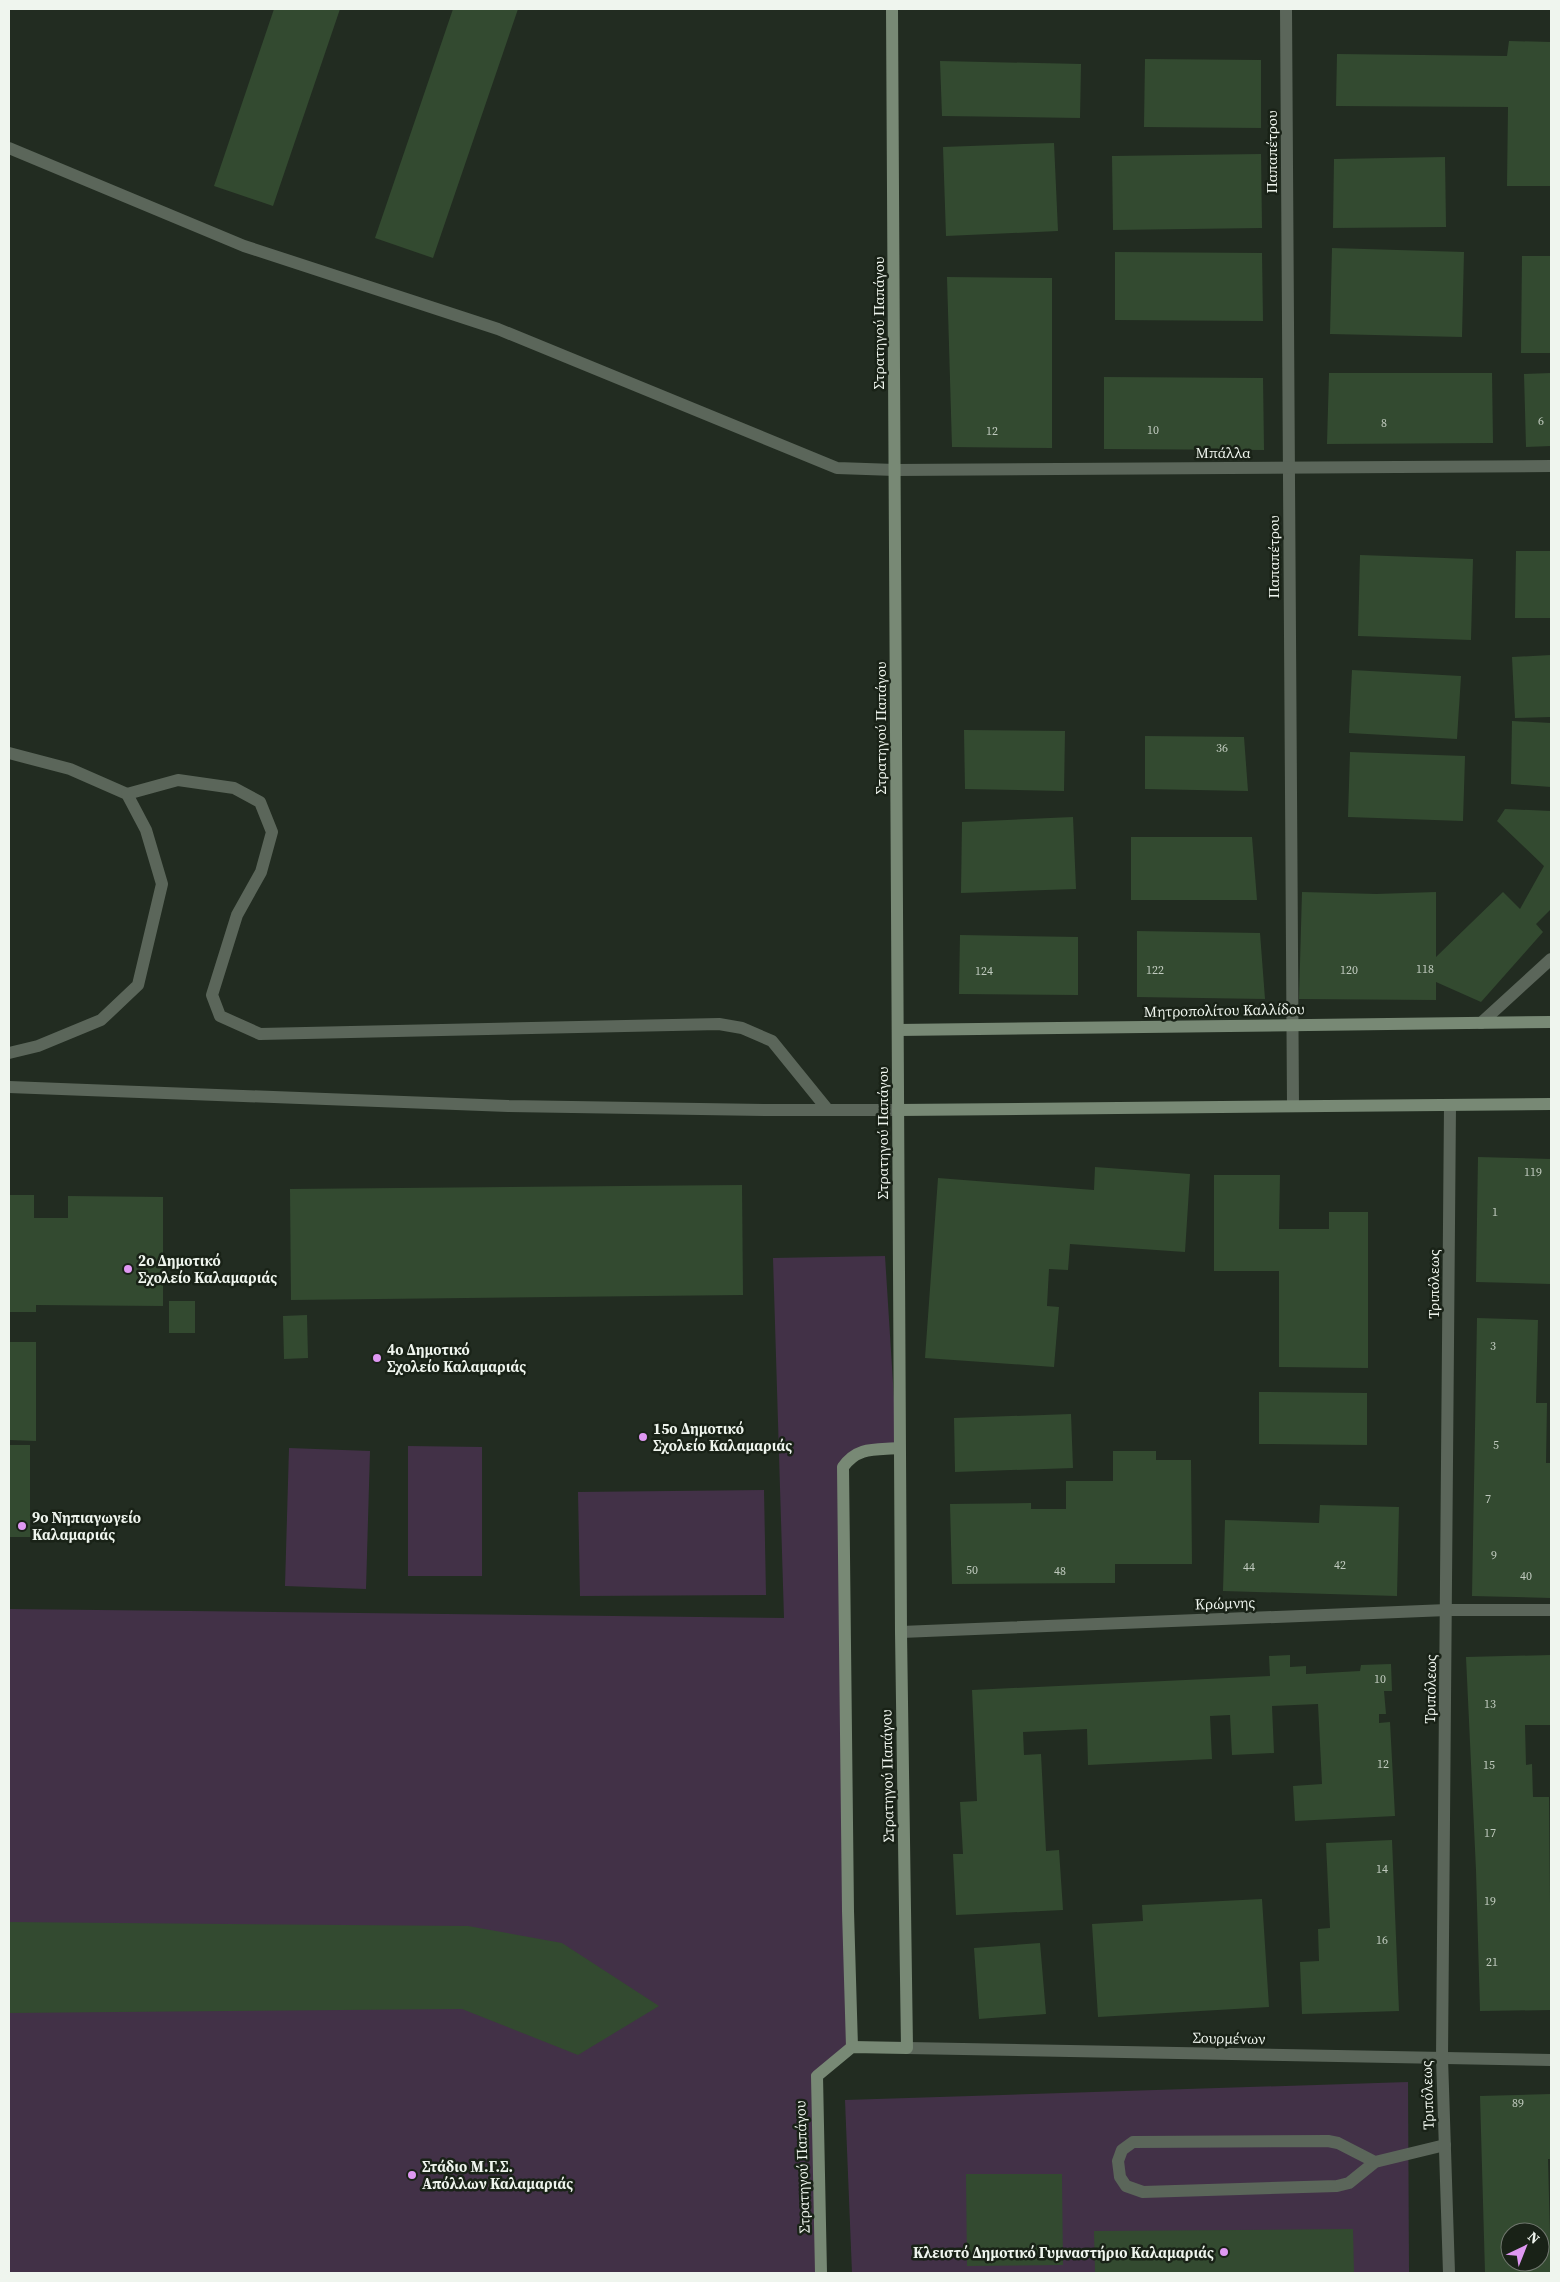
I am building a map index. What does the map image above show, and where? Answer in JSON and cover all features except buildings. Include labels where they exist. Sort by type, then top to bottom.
[{"type":"street","name":"Στρατηγού Παπάγου","points":[[892,9],[901,1632],[907,2048]]},
{"type":"street","name":"Παπαπέτρου","points":[[1286,9],[1293,1106]]},
{"type":"street","name":"Μπάλλα","points":[[9,148],[244,246],[498,329],[836,468],[895,470],[1551,466]]},
{"type":"street","points":[[9,753],[70,768],[127,794],[146,830],[162,884],[138,985],[101,1020],[38,1046],[9,1053]]},
{"type":"street","points":[[127,794],[178,780],[234,788],[260,802],[272,832],[261,872],[238,915],[212,995],[220,1016],[260,1034],[720,1024],[742,1028],[772,1041],[828,1110]]},
{"type":"street","points":[[1481,1023],[1551,959]]},
{"type":"street","name":"Μητροπολίτου Καλλίδου","points":[[898,1030],[1551,1022]]},
{"type":"street","points":[[9,1087],[508,1106],[828,1110],[1551,1104]]},
{"type":"street","name":"Τριπόλεως","points":[[1449,2273],[1442,2058],[1450,1105]]},
{"type":"street","points":[[900,1448],[860,1451],[850,1457],[843,1467],[848,1911],[852,2047],[907,2048]]},
{"type":"street","name":"Κρώμνης","points":[[901,1632],[1447,1610],[1551,1610]]},
{"type":"street","name":"Στρατηγού Παπάγου","points":[[821,2273],[816,2082],[819,2073],[852,2047]]},
{"type":"street","name":"Σουρμένων","points":[[907,2048],[1551,2060]]},
{"type":"street","points":[[1375,2162],[1338,2143],[1328,2141],[1133,2142],[1122,2150],[1118,2161],[1120,2176],[1126,2186],[1143,2192],[1337,2186],[1349,2183],[1375,2162],[1445,2145]]},
{"type":"shaded area","points":[[885,1256],[897,1446],[840,1462],[849,2044],[812,2077],[816,2273],[9,2273],[9,1609],[784,1618],[773,1258]]},
{"type":"shaded area","points":[[408,1446],[482,1447],[482,1576],[408,1576]]},
{"type":"shaded area","points":[[289,1448],[370,1451],[366,1589],[285,1586]]},
{"type":"shaded area","points":[[764,1490],[766,1595],[580,1596],[578,1492]]},
{"type":"shaded area","points":[[1408,2082],[1409,2273],[852,2273],[845,2100]]},
{"type":"place","name":"2ο Δημοτικό Σχολείο Καλαμαριάς","points":[[128,1269]]},
{"type":"place","name":"4ο Δημοτικό Σχολείο Καλαμαριάς","points":[[377,1358]]},
{"type":"place","name":"15ο Δημοτικό Σχολείο Καλαμαριάς","points":[[643,1437]]},
{"type":"place","name":"9ο Νηπιαγωγείο Καλαμαριάς","points":[[22,1526]]},
{"type":"place","name":"Στάδιο Μ.Γ.Σ. Απόλλων Καλαμαριάς","points":[[412,2175]]},
{"type":"place","name":"Κλειστό Δημοτικό Γυμναστήριο Καλαμαριάς","points":[[1224,2252]]}]
